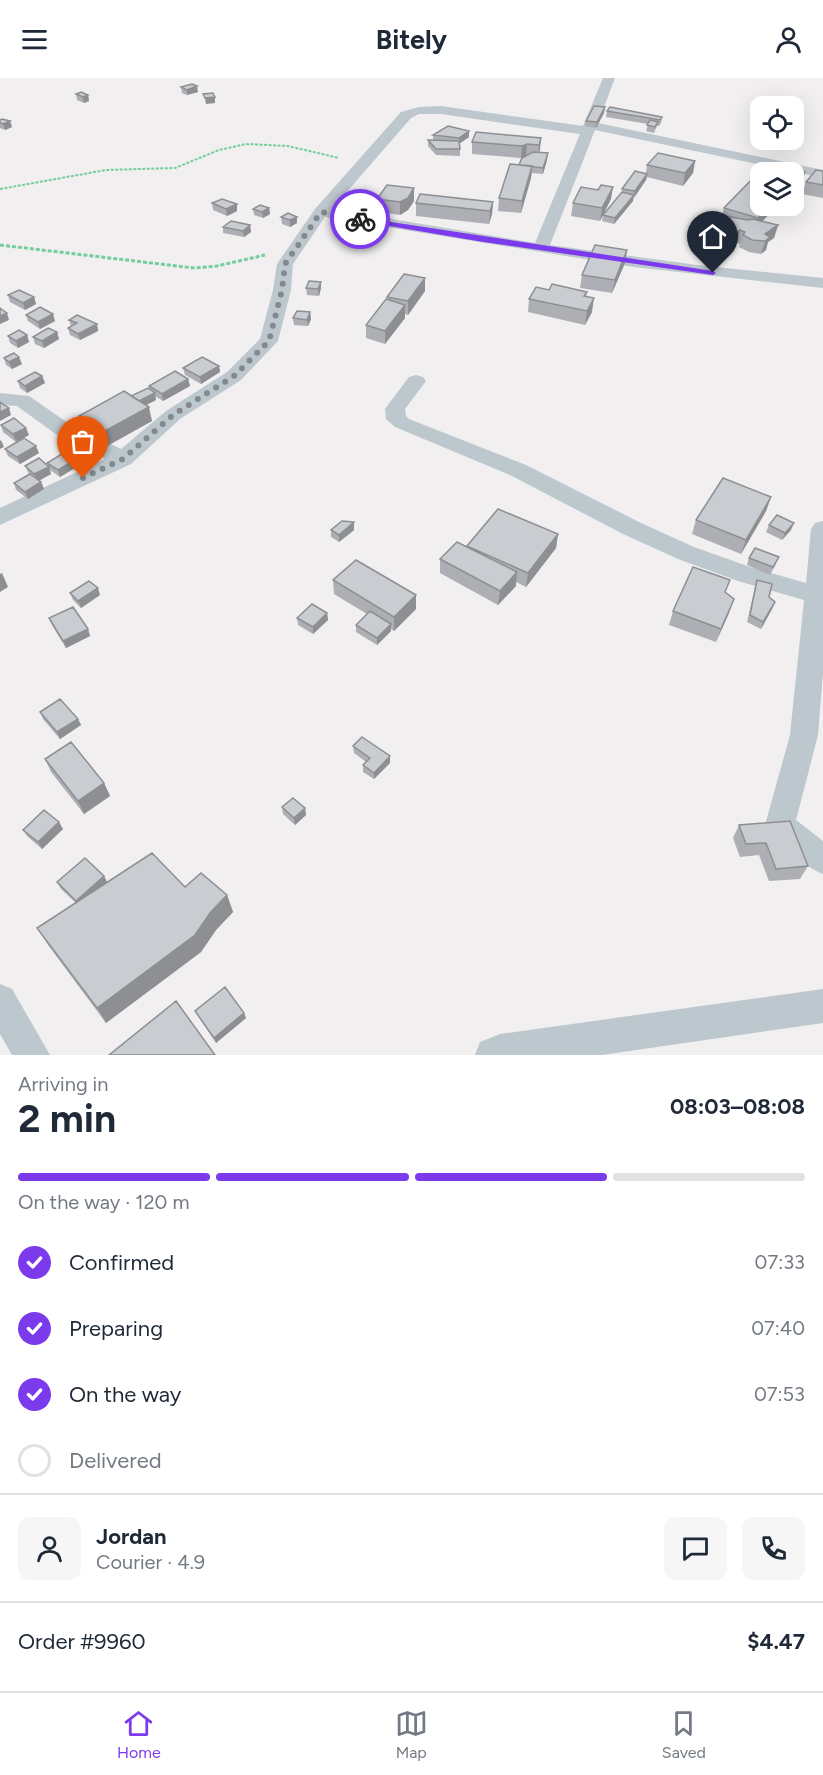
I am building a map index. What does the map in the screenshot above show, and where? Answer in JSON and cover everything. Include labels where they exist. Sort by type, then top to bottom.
[{"type":"street","points":[[541,248],[609,78]]},
{"type":"street","points":[[0,517],[123,459],[173,415],[234,376],[269,341],[282,290],[285,264],[321,212],[406,115],[421,110],[441,110],[588,128],[823,174]]},
{"type":"street","points":[[321,212],[541,248],[734,276],[823,283]]},
{"type":"street","points":[[416,381],[395,409],[396,419],[402,423],[519,470],[658,541],[747,575],[817,595]]},
{"type":"street","points":[[0,399],[22,400],[64,430],[123,459]]},
{"type":"street","points":[[823,529],[804,735],[780,825],[823,860]]},
{"type":"street","points":[[0,1000],[32,1055]]},
{"type":"street","points":[[493,1055],[823,1006]]},
{"type":"path","points":[[0,189],[105,170],[175,168],[219,150],[253,144],[288,146],[361,164]]},
{"type":"path","points":[[0,245],[194,268],[240,261],[298,246]]},
{"type":"building","points":[[192,84],[197,86],[187,90],[181,87]]},
{"type":"building","points":[[81,92],[88,95],[83,97],[76,94]]},
{"type":"building","points":[[213,93],[215,97],[205,98],[203,94]]},
{"type":"building","points":[[594,106],[605,107],[597,122],[586,121]]},
{"type":"building","points":[[610,107],[662,117],[660,120],[607,111]]},
{"type":"building","points":[[2,119],[10,121],[3,124],[0,123]]},
{"type":"building","points":[[650,120],[658,122],[655,127],[647,125]]},
{"type":"building","points":[[448,126],[469,131],[459,138],[433,135]]},
{"type":"building","points":[[476,132],[541,138],[539,145],[522,146],[472,142]]},
{"type":"building","points":[[428,140],[459,141],[460,149],[436,149]]},
{"type":"building","points":[[533,152],[548,153],[543,168],[519,165],[522,158]]},
{"type":"building","points":[[658,153],[695,161],[685,173],[647,165]]},
{"type":"building","points":[[510,164],[532,166],[522,201],[499,198]]},
{"type":"building","points":[[816,170],[823,171],[823,185],[806,182]]},
{"type":"building","points":[[635,171],[647,174],[635,191],[622,189]]},
{"type":"building","points":[[750,181],[750,216],[724,208]]},
{"type":"building","points":[[387,185],[414,188],[408,198],[400,202],[377,199]]},
{"type":"building","points":[[601,185],[613,187],[602,208],[573,203],[581,187],[598,190]]},
{"type":"building","points":[[622,192],[634,195],[615,218],[603,215]]},
{"type":"building","points":[[420,194],[493,202],[490,211],[416,203]]},
{"type":"building","points":[[222,199],[237,204],[226,209],[212,203]]},
{"type":"building","points":[[260,205],[269,208],[262,212],[253,209]]},
{"type":"building","points":[[288,213],[297,217],[290,220],[281,217]]},
{"type":"building","points":[[726,216],[778,225],[765,234],[770,237],[765,241],[752,240],[743,235],[745,232],[740,230],[734,236],[717,231],[724,224],[718,223]]},
{"type":"building","points":[[231,221],[250,225],[243,231],[223,227]]},
{"type":"building","points":[[595,245],[627,250],[615,280],[582,275]]},
{"type":"building","points":[[404,274],[425,278],[408,301],[387,297]]},
{"type":"building","points":[[309,281],[321,282],[318,289],[306,288]]},
{"type":"building","points":[[552,284],[587,292],[584,296],[594,298],[587,311],[529,299],[536,287],[549,290]]},
{"type":"building","points":[[19,290],[34,297],[23,303],[8,295]]},
{"type":"building","points":[[386,299],[405,305],[385,331],[366,325]]},
{"type":"building","points":[[40,307],[53,314],[38,322],[26,315]]},
{"type":"building","points":[[0,308],[7,313],[0,316]]},
{"type":"building","points":[[297,311],[310,312],[307,320],[293,318]]},
{"type":"building","points":[[77,315],[97,324],[78,334],[68,328],[77,323],[69,320]]},
{"type":"building","points":[[48,328],[57,332],[42,341],[33,337]]},
{"type":"building","points":[[19,330],[27,335],[16,341],[8,336]]},
{"type":"building","points":[[14,353],[19,357],[9,362],[4,358]]},
{"type":"building","points":[[202,357],[219,366],[200,377],[183,368]]},
{"type":"building","points":[[175,371],[188,379],[162,394],[149,386]]},
{"type":"building","points":[[35,372],[42,376],[25,386],[18,381]]},
{"type":"building","points":[[148,388],[155,393],[139,401],[131,396]]},
{"type":"building","points":[[124,391],[149,407],[103,432],[79,416]]},
{"type":"building","points":[[0,402],[9,408],[0,412]]},
{"type":"building","points":[[14,418],[26,428],[13,434],[1,425]]},
{"type":"building","points":[[24,438],[36,446],[17,457],[5,449]]},
{"type":"building","points":[[67,451],[78,458],[58,470],[47,463]]},
{"type":"building","points":[[39,458],[49,467],[34,474],[25,466]]},
{"type":"building","points":[[30,474],[41,482],[25,492],[14,483]]},
{"type":"building","points":[[723,478],[771,497],[746,540],[696,520]]},
{"type":"building","points":[[498,509],[558,534],[528,573],[467,546]]},
{"type":"building","points":[[777,515],[794,523],[785,533],[769,525]]},
{"type":"building","points":[[342,521],[354,522],[339,535],[331,530]]},
{"type":"building","points":[[457,542],[517,572],[500,591],[440,559]]},
{"type":"building","points":[[755,548],[779,557],[773,567],[749,558]]},
{"type":"building","points":[[356,560],[416,595],[394,617],[333,580]]},
{"type":"building","points":[[693,567],[730,580],[725,592],[734,599],[721,629],[673,611]]},
{"type":"building","points":[[757,580],[772,584],[769,597],[775,602],[763,622],[750,615]]},
{"type":"building","points":[[89,581],[98,588],[78,601],[70,593]]},
{"type":"building","points":[[312,604],[327,613],[313,627],[297,618]]},
{"type":"building","points":[[73,607],[88,629],[63,641],[49,618]]},
{"type":"building","points":[[370,611],[391,624],[377,638],[356,625]]},
{"type":"building","points":[[60,699],[78,719],[57,732],[40,712]]},
{"type":"building","points":[[362,737],[390,756],[374,773],[363,765],[370,758],[353,746]]},
{"type":"building","points":[[71,742],[104,783],[78,801],[45,759]]},
{"type":"building","points":[[293,798],[305,808],[294,818],[282,807]]},
{"type":"building","points":[[44,810],[59,822],[38,842],[23,830]]},
{"type":"building","points":[[790,821],[808,866],[776,869],[766,843],[746,844],[739,825]]},
{"type":"building","points":[[152,853],[185,887],[201,873],[227,895],[210,913],[195,935],[97,1008],[37,928]]},
{"type":"building","points":[[85,858],[104,876],[76,901],[57,882]]},
{"type":"building","points":[[225,987],[244,1013],[214,1038],[195,1011]]},
{"type":"building","points":[[176,1001],[215,1055],[109,1055]]},
{"type":"way so far","points":[[83,478],[123,459],[173,415],[234,376],[269,341],[282,290],[285,264],[321,212],[360,219]]},
{"type":"route","points":[[360,219],[483,240],[713,273]]}]
